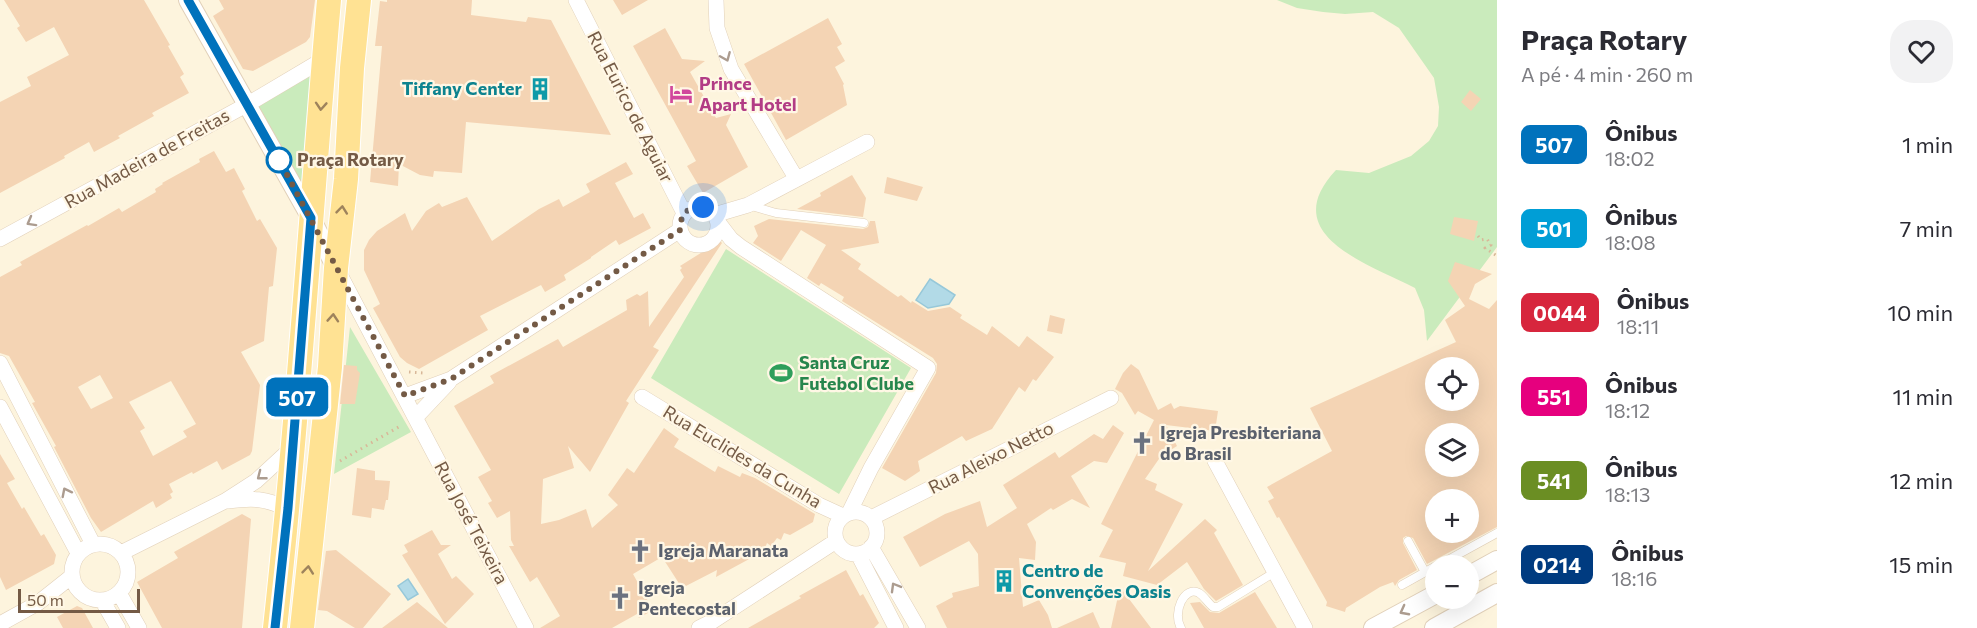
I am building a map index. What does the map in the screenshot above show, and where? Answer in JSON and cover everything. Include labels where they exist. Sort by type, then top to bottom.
[{"type":"main road","points":[[275,628],[288,508],[329,0]]},
{"type":"main road","points":[[302,628],[330,367],[336,268],[346,179],[359,0]]},
{"type":"main road","points":[[324,59],[355,35]]},
{"type":"street","points":[[188,0],[311,218],[405,396],[451,379],[680,230]]},
{"type":"street","name":"Rua Eurico de Aguiar","points":[[576,0],[684,213]]},
{"type":"street","points":[[716,0],[717,28],[731,69],[796,178]]},
{"type":"street","name":"Rua Madeira de Freitas","points":[[0,239],[248,104],[324,59]]},
{"type":"street","points":[[716,218],[748,205],[867,142]]},
{"type":"street","points":[[716,218],[718,231],[707,244],[698,245],[683,238],[680,221],[684,213],[689,209],[703,207],[716,218],[731,239],[741,247],[928,368],[846,514],[835,528],[836,541],[841,548],[849,553],[865,550],[877,532],[870,518],[857,512],[846,514]]},
{"type":"street","points":[[0,363],[93,544]]},
{"type":"street","points":[[416,417],[451,379]]},
{"type":"street","name":"Rua José Teixeira","points":[[405,396],[526,628]]},
{"type":"street","name":"Rua Euclides da Cunha","points":[[642,397],[819,505],[846,514]]},
{"type":"street","name":"Rua Aleixo Netto","points":[[870,518],[1111,398]]},
{"type":"street","points":[[0,407],[5,428],[78,553]]},
{"type":"street","points":[[121,553],[225,501],[264,474],[293,447]]},
{"type":"street","points":[[1215,461],[1305,628]]},
{"type":"street","points":[[225,501],[257,498],[288,508]]},
{"type":"street","points":[[710,626],[836,541]]},
{"type":"street","points":[[93,544],[108,545],[121,553],[127,563],[128,573],[125,584],[119,593],[111,598],[102,600],[88,597],[77,589],[72,576],[71,567],[78,553],[93,544]]},
{"type":"street","points":[[865,550],[896,628]]},
{"type":"street","points":[[865,550],[918,628]]},
{"type":"street","points":[[1479,570],[1497,560]]},
{"type":"street","points":[[0,624],[38,603],[72,576]]},
{"type":"street","points":[[119,593],[139,628]]},
{"type":"street","points":[[1434,628],[1497,593]]},
{"type":"street","points":[[102,600],[118,628]]},
{"type":"street","points":[[1373,628],[1425,600]]},
{"type":"lane","points":[[748,205],[776,213],[864,223]]},
{"type":"lane","points":[[1456,555],[1497,533]]},
{"type":"lane","points":[[1402,585],[1425,572],[1408,542]]},
{"type":"lane","points":[[1181,628],[1177,614],[1179,604],[1189,593],[1195,591],[1213,607],[1218,607],[1275,572]]},
{"type":"path","points":[[1478,236],[1480,240],[1487,239],[1491,245],[1485,248],[1497,256]]},
{"type":"path","points":[[318,474],[416,417]]},
{"type":"green space","points":[[1277,0],[1497,0],[1497,247],[1427,341],[1424,310],[1415,288],[1375,269],[1335,244],[1322,230],[1316,212],[1320,193],[1336,170],[1369,173],[1411,156],[1429,141],[1438,126],[1439,107],[1434,78],[1399,28],[1373,12],[1345,14],[1323,12],[1297,8]]},
{"type":"green space","points":[[321,65],[309,202],[251,105]]},
{"type":"green space","name":"Santa Cruz Futebol Clube","points":[[726,249],[911,368],[839,494],[651,378]]},
{"type":"green space","points":[[350,327],[411,432],[334,474]]},
{"type":"water","points":[[930,279],[955,295],[949,304],[928,308],[916,300]]},
{"type":"water","points":[[408,579],[418,594],[408,600],[398,586]]},
{"type":"building","points":[[4,0],[144,0],[170,45],[168,46],[184,74],[180,77],[189,93],[152,113],[154,116],[94,152],[89,142],[64,156],[65,158],[0,193],[0,102],[31,86],[27,77],[69,55],[54,27],[26,42],[17,28],[20,26]]},
{"type":"building","points":[[219,0],[315,0],[310,37],[306,42],[253,71],[243,69],[213,16],[224,9]]},
{"type":"building","points":[[387,0],[472,0],[471,15],[526,22],[528,17],[551,20],[611,135],[466,122],[462,173],[434,171],[433,177],[420,175],[399,164],[398,186],[370,182],[382,46],[375,46],[380,1],[387,2]]},
{"type":"building","points":[[613,0],[648,0],[622,15]]},
{"type":"building","points":[[828,18],[842,44],[837,47],[845,61],[835,67],[844,84],[847,105],[786,140],[744,64]]},
{"type":"building","name":"Prince Apart Hotel","points":[[665,28],[682,59],[705,61],[690,72],[716,118],[731,114],[726,125],[748,167],[703,193],[687,166],[696,161],[633,46]]},
{"type":"building","points":[[1470,90],[1481,99],[1471,111],[1461,102]]},
{"type":"building","points":[[214,151],[226,172],[234,168],[245,189],[242,191],[257,221],[260,219],[277,248],[273,286],[269,287],[264,341],[241,352],[260,385],[252,451],[250,455],[222,470],[217,461],[169,484],[173,492],[170,494],[172,498],[156,508],[153,501],[101,532],[91,518],[54,447],[56,446],[32,403],[35,402],[9,356],[0,353],[0,277],[22,265],[20,262],[87,225],[119,208],[122,212],[156,192],[155,189],[162,183],[200,162],[199,159]],"holes":[[[100,375],[113,398],[91,409],[78,387]],[[171,381],[196,424],[183,431],[187,437],[153,456],[140,431],[145,428],[129,402]]]},
{"type":"building","points":[[626,162],[633,174],[615,183],[634,218],[643,213],[651,228],[619,245],[616,240],[564,275],[566,280],[545,292],[541,285],[480,316],[488,330],[419,369],[400,357],[373,308],[380,304],[364,270],[364,250],[377,231],[405,213],[412,231],[426,211],[439,203],[442,207],[467,197],[492,241],[539,209],[559,199],[563,207],[590,192],[586,184]]},
{"type":"building","points":[[852,175],[866,198],[863,217],[797,209],[821,196],[820,193]]},
{"type":"building","points":[[887,177],[923,187],[917,201],[884,193]]},
{"type":"building","points":[[1454,217],[1478,221],[1474,241],[1450,234]]},
{"type":"building","points":[[769,219],[863,229],[868,227],[870,221],[875,221],[879,243],[841,250],[861,264],[858,269],[898,297],[901,295],[928,311],[950,307],[962,315],[960,318],[987,335],[992,326],[1019,347],[1027,336],[1054,357],[1036,381],[1033,379],[1025,392],[1019,387],[992,429],[966,441],[962,436],[918,461],[920,471],[905,481],[882,468],[936,373],[937,364],[933,358],[842,301],[844,297],[821,283],[819,286],[807,278],[826,245],[801,230],[781,261],[753,243],[758,236],[754,226]]},
{"type":"building","points":[[720,241],[722,243],[653,347],[659,350],[626,401],[629,403],[590,472],[568,446],[574,468],[543,479],[541,524],[559,520],[586,509],[592,528],[618,505],[608,495],[627,468],[634,473],[664,428],[679,439],[674,447],[715,472],[718,466],[740,477],[742,473],[755,478],[815,514],[813,522],[790,535],[784,533],[781,540],[777,538],[771,546],[767,543],[764,551],[716,577],[717,570],[682,588],[662,557],[633,574],[653,610],[639,618],[637,614],[612,628],[540,628],[560,616],[537,577],[530,582],[509,546],[514,546],[511,540],[510,511],[497,518],[488,503],[492,501],[478,477],[491,470],[454,406],[494,383],[490,376],[558,339],[563,347],[627,310],[626,300],[648,291],[649,327],[684,277],[680,266]]},
{"type":"building","points":[[1455,262],[1492,274],[1475,284],[1469,299],[1489,309],[1497,300],[1497,527],[1479,537],[1479,489],[1425,489],[1425,543],[1467,543],[1444,555],[1425,555],[1425,560],[1413,538],[1406,536],[1403,538],[1403,543],[1417,570],[1399,580],[1395,586],[1393,582],[1380,587],[1346,608],[1345,612],[1326,606],[1327,602],[1268,501],[1274,498],[1267,487],[1332,451],[1310,408],[1456,342],[1445,320],[1465,306],[1448,281]]},
{"type":"building","points":[[1050,315],[1065,319],[1062,334],[1047,331]]},
{"type":"building","points":[[1131,364],[1139,370],[1158,410],[1171,403],[1174,409],[1180,406],[1218,411],[1215,431],[1166,425],[1177,446],[1161,456],[1145,479],[1157,484],[1155,490],[1183,504],[1148,571],[1205,519],[1217,530],[1214,533],[1243,585],[1216,601],[1204,589],[1187,562],[1157,585],[1123,576],[1126,563],[1099,557],[1113,530],[1101,524],[1154,420],[1138,411],[1135,415],[1122,393],[1115,389],[1123,373]]},
{"type":"building","points":[[344,365],[357,366],[360,373],[355,404],[340,404]]},
{"type":"building","points":[[1113,425],[1124,433],[1107,463],[1094,461],[1071,476],[1090,508],[1072,499],[1053,510],[1051,508],[1027,524],[1036,542],[1035,560],[1019,558],[1023,607],[1039,600],[1048,615],[1052,628],[947,628],[936,606],[953,597],[952,593],[979,586],[978,554],[969,541],[920,567],[903,537],[945,514],[980,501],[987,527],[1017,508],[1003,485],[1055,452],[1059,458],[1094,434],[1103,439]]},
{"type":"building","points":[[0,454],[15,479],[7,483],[22,509],[24,507],[41,536],[44,534],[56,555],[54,564],[6,590],[0,577]]},
{"type":"building","points":[[357,468],[375,471],[375,480],[390,481],[388,500],[386,500],[384,510],[372,508],[371,518],[352,515]]},
{"type":"building","points":[[242,514],[251,519],[242,628],[162,628],[137,582],[178,558],[174,552]]},
{"type":"building","points":[[432,530],[441,545],[451,545],[438,554],[452,579],[456,576],[474,594],[445,624],[402,555],[408,552],[404,545]]},
{"type":"building","points":[[336,550],[391,594],[363,628],[355,628],[327,611],[318,610],[326,551]]},
{"type":"building","points":[[846,570],[860,596],[863,594],[879,623],[874,628],[748,628],[801,598],[799,596]]},
{"type":"building","points":[[1120,587],[1151,628],[1111,628]]},
{"type":"building","points":[[1255,592],[1277,628],[1204,628],[1190,603],[1200,602],[1210,612],[1219,613]]},
{"type":"building","points":[[417,602],[448,628],[382,628]]},
{"type":"building","points":[[77,606],[82,608],[93,628],[63,628],[57,617]]},
{"type":"building","name":"Centro de Convenções Oasis","points":[[1093,612],[1100,628],[1057,628]]},
{"type":"bus line","name":"507","points":[[188,0],[311,218],[288,508],[275,628]]},
{"type":"place","name":"Tiffany Center","points":[[540,89]]},
{"type":"place","name":"Prince Apart Hotel","points":[[681,94]]},
{"type":"place","name":"Praça Rotary","points":[[279,160]]},
{"type":"place","name":"Santa Cruz Futebol Clube","points":[[781,373]]},
{"type":"place","name":"Igreja Presbiteriana do Brasil","points":[[1142,443]]},
{"type":"place","name":"Igreja Maranata","points":[[640,551]]},
{"type":"place","name":"Centro de Convenções Oasis","points":[[1004,581]]},
{"type":"place","name":"Igreja Pentecostal","points":[[620,598]]},
{"type":"route","points":[[279,160],[278,158],[405,396],[451,379],[680,230],[680,221],[689,209],[703,207]]}]
